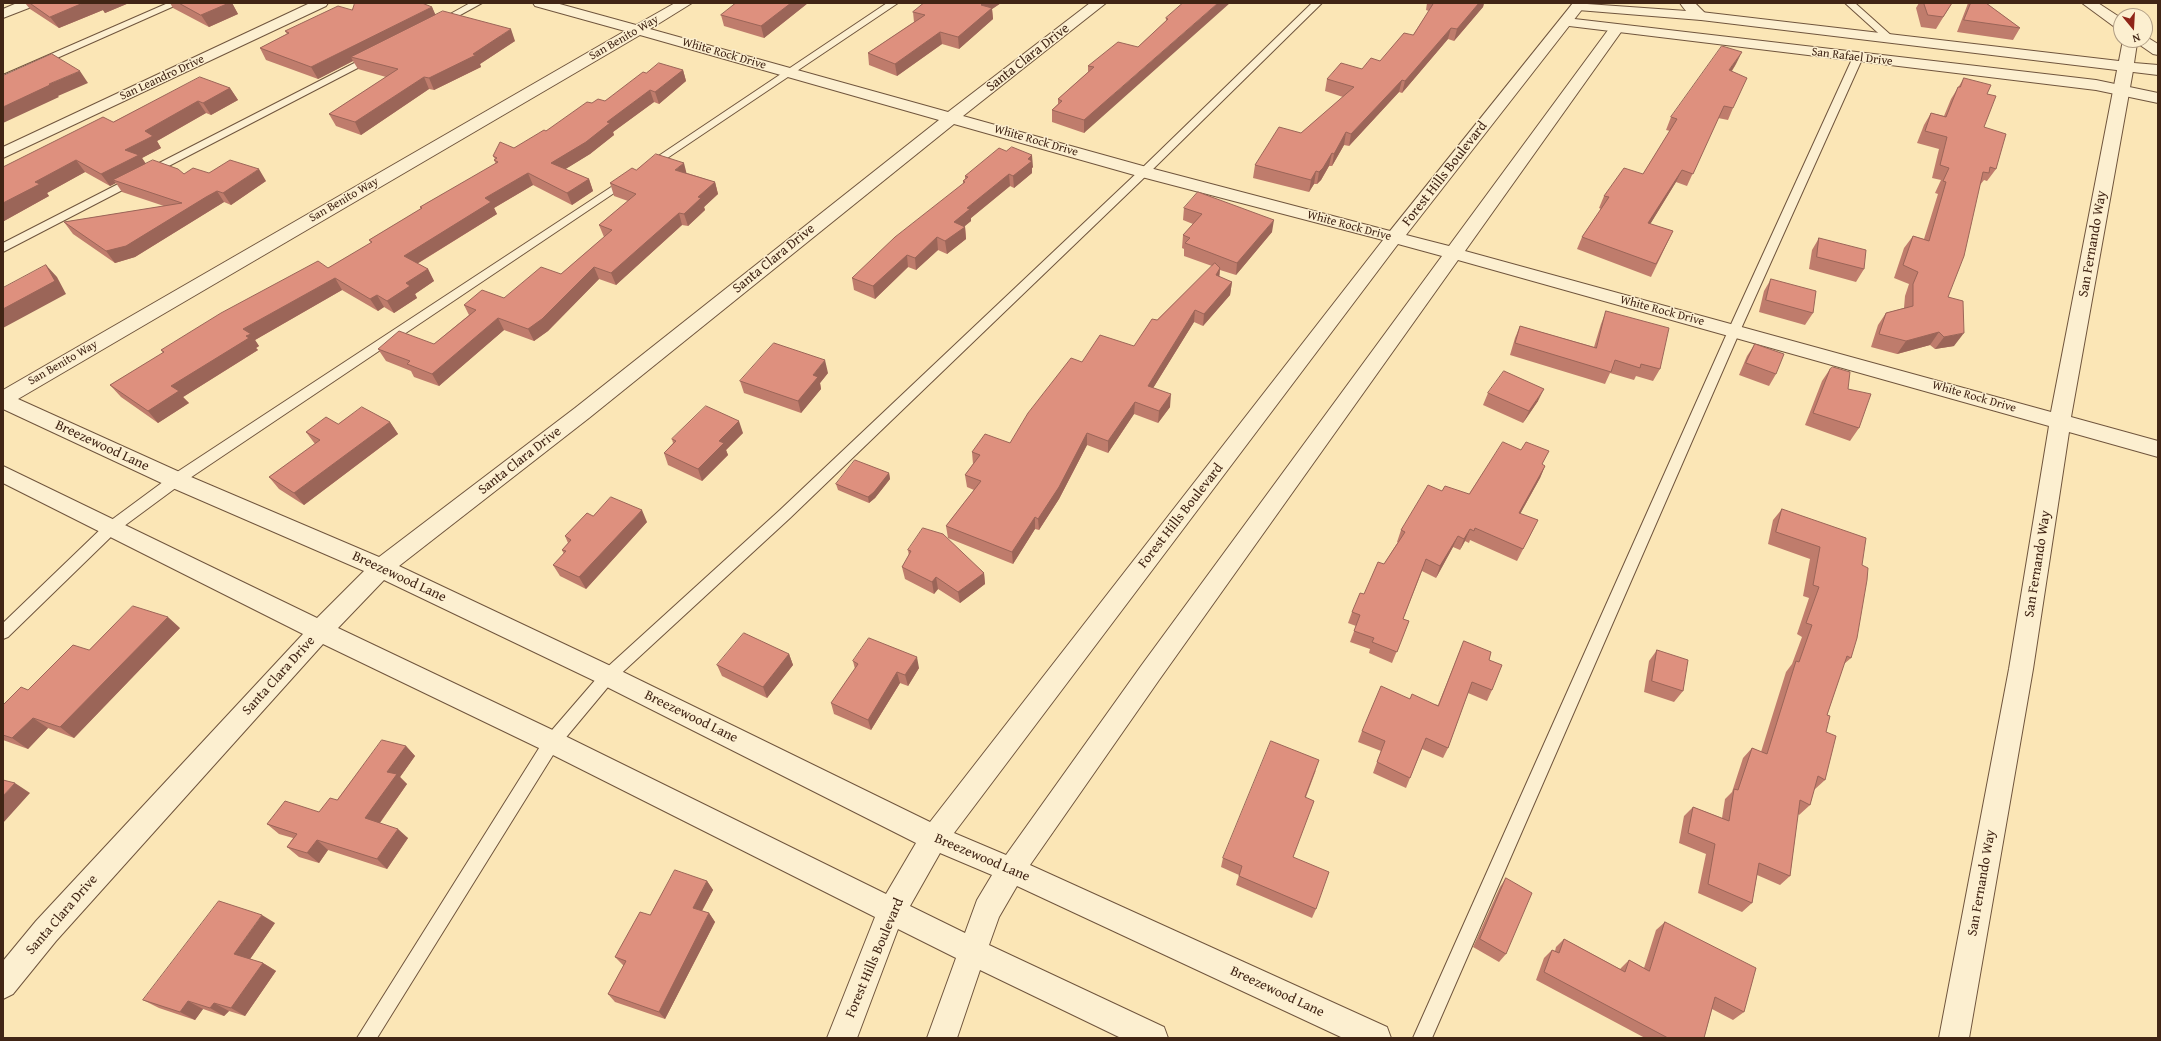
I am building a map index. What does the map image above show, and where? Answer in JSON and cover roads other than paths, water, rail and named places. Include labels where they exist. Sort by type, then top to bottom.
[{"type":"street","points":[[3,14],[29,3]]},
{"type":"street","name":"San Leandro Drive","points":[[3,153],[321,3]]},
{"type":"street","name":"White Rock Drive","points":[[540,3],[952,117],[1144,172],[1454,253],[2158,449]]},
{"type":"street","name":"San Benito Way","points":[[3,400],[685,3]]},
{"type":"street","name":"Santa Clara Drive","points":[[3,984],[46,932],[320,631],[381,568],[582,413],[952,117],[1099,3]]},
{"type":"street","points":[[1687,3],[1701,16]]},
{"type":"street","points":[[2089,3],[2113,20]]},
{"type":"street","name":"San Rafael Drive","points":[[2158,70],[2126,65],[1890,39],[1701,16],[1579,4],[1566,22],[2122,90],[2158,98]]},
{"type":"street","name":"Forest Hills Boulevard","points":[[842,1038],[891,911],[934,838],[1394,238],[1566,22]]},
{"type":"street","points":[[942,1038],[971,951],[987,910],[1011,870],[1150,673],[1616,28]]},
{"type":"street","name":"San Fernando Way","points":[[1954,1038],[2021,669],[2060,421],[2129,48]]},
{"type":"street","name":"Breezewood Lane","points":[[3,400],[176,480],[381,568],[608,676],[934,838],[1011,870],[1376,1038]]},
{"type":"street","points":[[3,474],[320,631],[552,742],[971,951],[1153,1038]]},
{"type":"lane","points":[[3,79],[176,3]]},
{"type":"lane","points":[[428,29],[477,3]]},
{"type":"lane","points":[[3,633],[111,528],[176,480],[893,3]]},
{"type":"lane","points":[[366,1038],[552,742],[608,676],[785,514],[1144,172],[1317,3]]},
{"type":"lane","points":[[1850,3],[1890,39]]},
{"type":"lane","points":[[3,248],[378,54]]},
{"type":"lane","points":[[1422,1038],[1734,331],[1858,57]]}]
